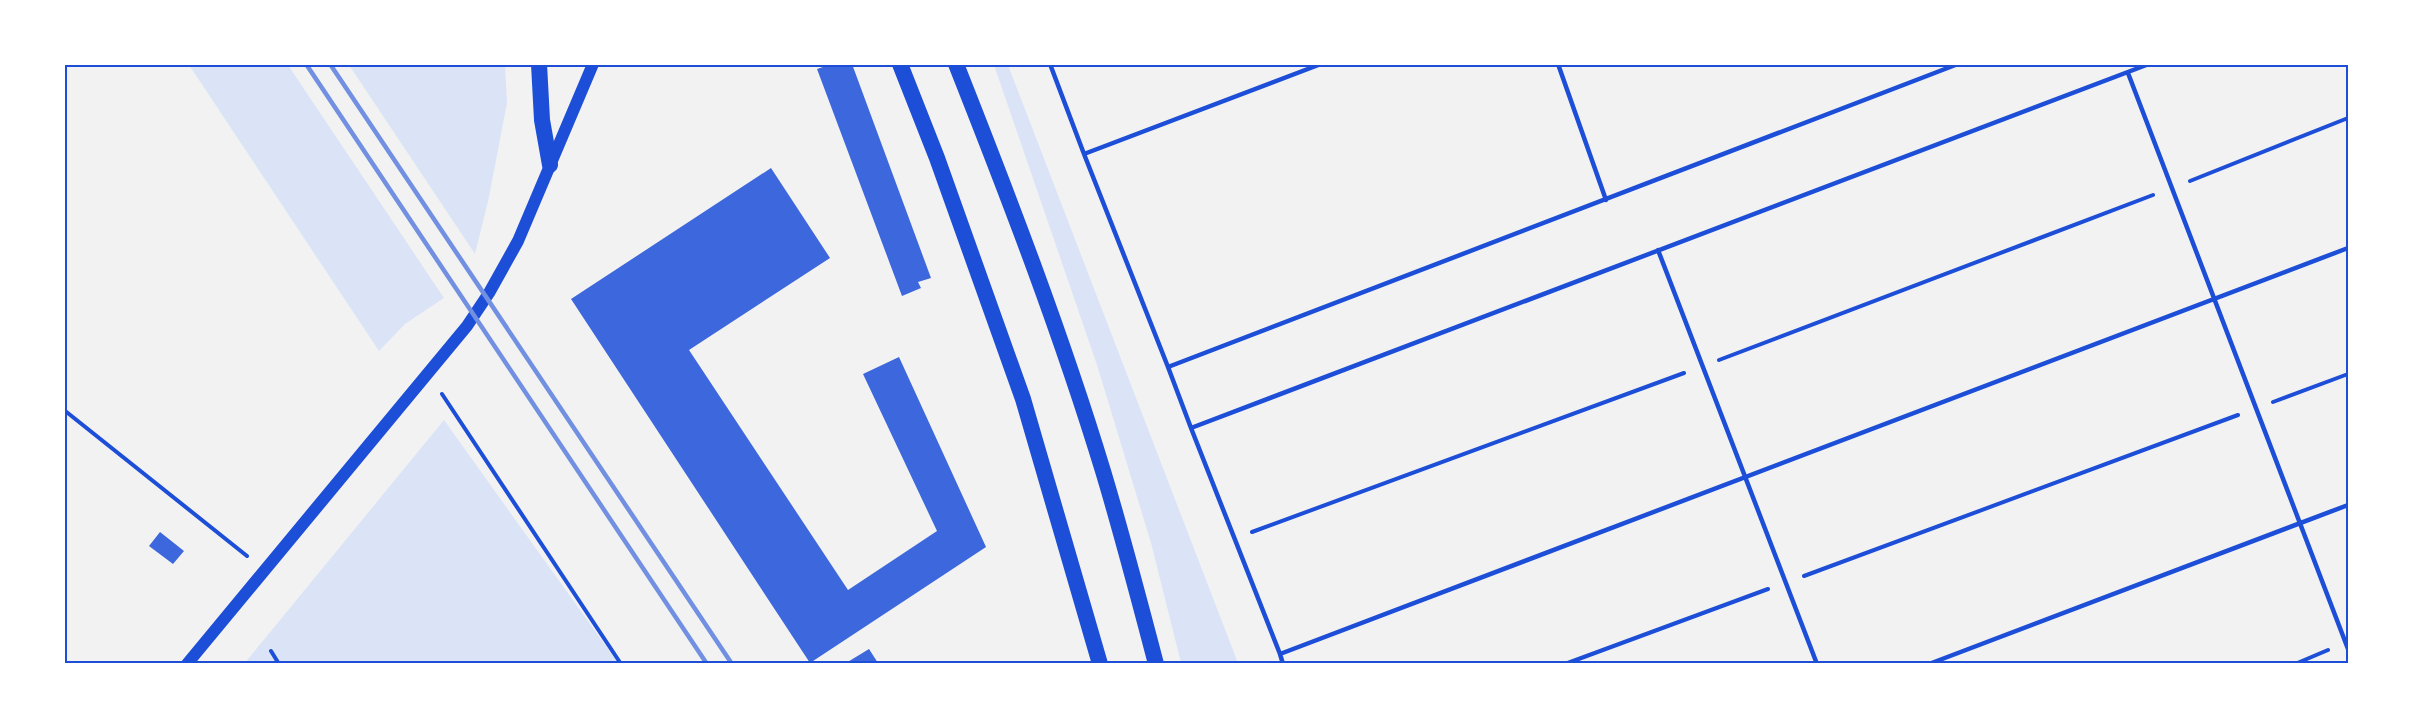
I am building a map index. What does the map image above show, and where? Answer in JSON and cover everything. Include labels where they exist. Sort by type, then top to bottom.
[{"type":"highway","points":[[539,64],[542,120],[550,165]]},
{"type":"highway","points":[[900,64],[937,158],[1023,399],[1100,663]]},
{"type":"highway","points":[[957,64],[1000,175],[1072,375],[1103,470],[1156,663]]},
{"type":"main road","points":[[187,663],[466,326],[489,293],[518,241],[593,64]]},
{"type":"lane","points":[[1050,64],[1283,663]]},
{"type":"lane","points":[[1084,154],[1321,64]]},
{"type":"lane","points":[[1558,64],[1606,200]]},
{"type":"lane","points":[[1168,367],[1958,64]]},
{"type":"lane","points":[[1191,428],[2149,64]]},
{"type":"lane","points":[[2128,73],[2347,646]]},
{"type":"lane","points":[[1280,654],[2349,248]]},
{"type":"lane","points":[[1658,250],[1817,663]]},
{"type":"lane","points":[[1929,663],[2349,505]]},
{"type":"path","points":[[1234,539],[1703,366],[2172,188],[2349,118]]},
{"type":"path","points":[[428,371],[621,663]]},
{"type":"path","points":[[1565,663],[2349,374]]},
{"type":"path","points":[[64,410],[264,570]]},
{"type":"path","points":[[2295,663],[2347,646]]},
{"type":"path","points":[[271,651],[279,663]]},
{"type":"shaded area","points":[[189,65],[288,65],[444,298],[405,324],[379,351]]},
{"type":"shaded area","points":[[349,65],[505,65],[507,103],[489,197],[475,254]]},
{"type":"shaded area","points":[[994,65],[1008,65],[1238,663],[1181,663],[1151,543],[1097,365]]},
{"type":"shaded area","points":[[444,420],[618,663],[244,664]]},
{"type":"building","points":[[822,64],[852,64],[931,278],[918,282],[921,288],[902,296],[817,69],[823,67]]},
{"type":"building","points":[[771,168],[830,258],[689,350],[848,590],[937,531],[863,374],[899,357],[986,547],[810,663],[571,299]]},
{"type":"building","points":[[160,532],[184,551],[173,564],[149,546]]},
{"type":"building","points":[[869,649],[878,663],[846,663]]},
{"type":"railway","points":[[306,64],[707,664]]},
{"type":"railway","points":[[330,64],[732,664]]}]
